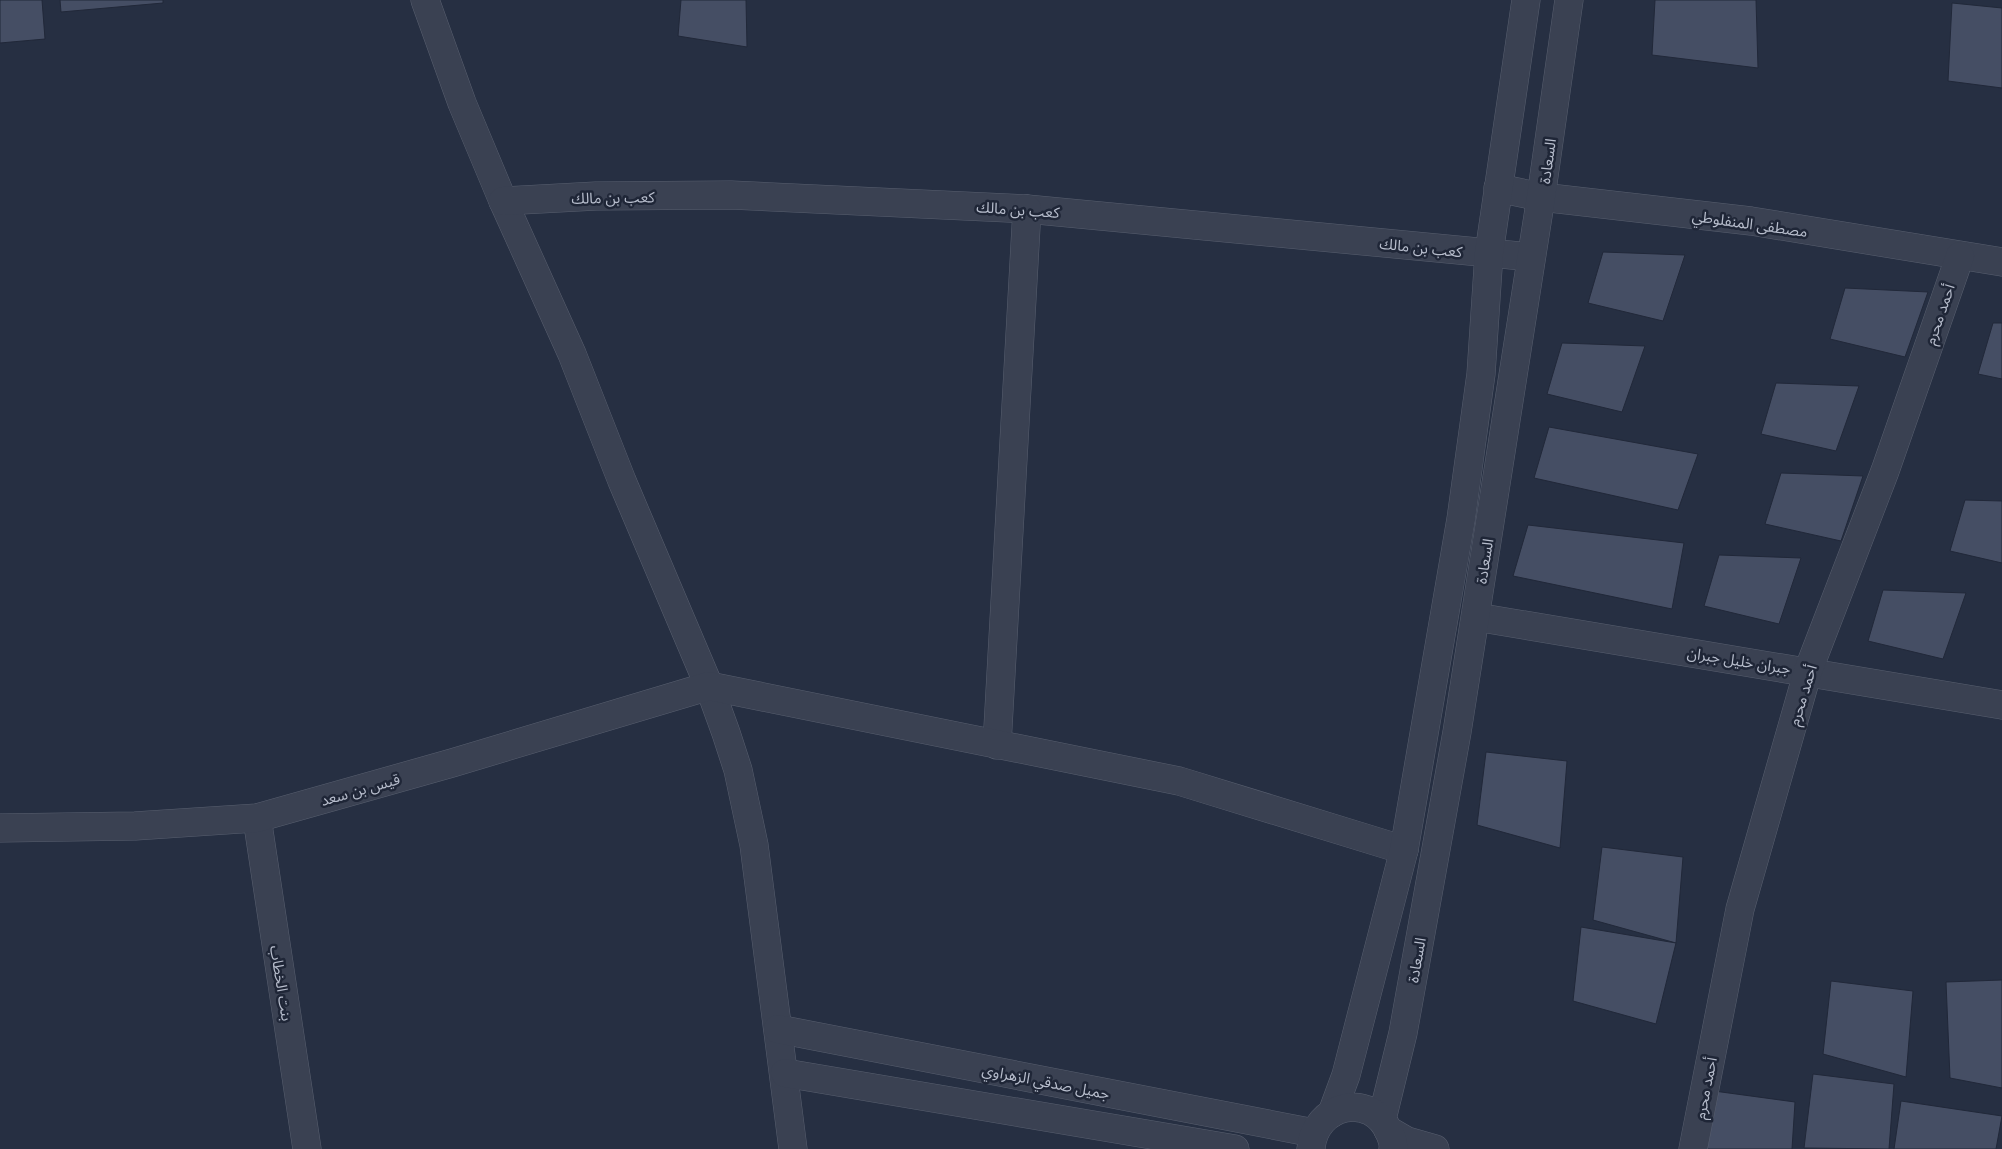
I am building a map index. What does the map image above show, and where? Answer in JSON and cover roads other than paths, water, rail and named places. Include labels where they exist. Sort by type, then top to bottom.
[{"type":"street","points":[[424,0],[462,103],[503,201],[572,354],[622,481],[710,686],[738,770],[754,845],[785,1073],[793,1149]]},
{"type":"street","name":"السعادة","points":[[1332,1113],[1346,1075],[1404,850],[1463,509],[1481,374],[1489,254],[1526,0]]},
{"type":"street","name":"السعادة","points":[[1388,1133],[1476,617],[1541,198],[1569,0]]},
{"type":"street","name":"مصطفى المنفلوطي","points":[[1498,188],[1541,198],[1751,221],[2002,262]]},
{"type":"street","name":"كعب بن مالك","points":[[503,201],[596,196],[731,195],[1027,209],[1531,257]]},
{"type":"street","points":[[997,745],[1027,209]]},
{"type":"street","name":"أحمد محرم","points":[[1693,1149],[1740,909],[1808,671],[1884,471],[1960,256]]},
{"type":"street","name":"جبران خليل جبران","points":[[1476,617],[1808,671],[2002,705]]},
{"type":"street","points":[[710,686],[1179,781],[1404,850]]},
{"type":"street","name":"قيس بن سعد","points":[[0,828],[135,826],[257,818],[452,763],[710,686]]},
{"type":"street","name":"بنت الخطاب","points":[[257,818],[307,1149]]},
{"type":"street","name":"جميل صدقي الزهراوي","points":[[778,1029],[1313,1141]]},
{"type":"street","points":[[785,1073],[1235,1149]]},
{"type":"street","points":[[1313,1141],[1321,1121],[1332,1113],[1344,1108],[1358,1107],[1371,1111],[1388,1133],[1407,1142],[1435,1149]]}]
